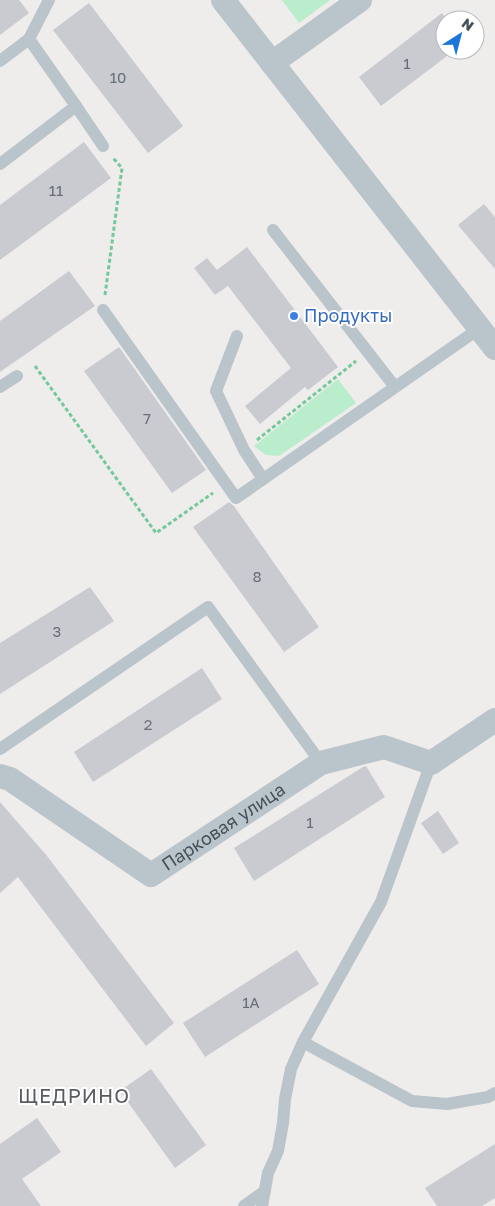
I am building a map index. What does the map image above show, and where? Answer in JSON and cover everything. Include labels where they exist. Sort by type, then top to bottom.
[{"type":"street","points":[[223,0],[272,63],[487,322],[495,348]]},
{"type":"street","points":[[272,63],[360,0]]},
{"type":"street","points":[[321,763],[384,747],[431,764],[495,720]]},
{"type":"street","name":"Парковая улица","points":[[0,776],[10,779],[151,875],[321,763]]},
{"type":"lane","points":[[0,61],[29,40],[49,0]]},
{"type":"lane","points":[[29,40],[104,146]]},
{"type":"lane","points":[[0,164],[76,106]]},
{"type":"lane","points":[[273,230],[395,387]]},
{"type":"lane","points":[[103,310],[236,498],[487,322]]},
{"type":"lane","points":[[237,336],[216,391],[244,450],[263,479]]},
{"type":"lane","points":[[0,387],[17,376]]},
{"type":"lane","points":[[0,749],[208,607],[321,763]]},
{"type":"lane","points":[[262,1206],[268,1173],[278,1151],[291,1069],[303,1042],[380,902],[431,764]]},
{"type":"lane","points":[[303,1042],[412,1101],[447,1104],[488,1097],[495,1093]]},
{"type":"lane","points":[[244,1206],[265,1191]]},
{"type":"path","points":[[103,310],[122,168]]},
{"type":"path","points":[[244,450],[367,352]]},
{"type":"path","points":[[35,366],[156,533],[226,483]]},
{"type":"green space","points":[[282,0],[330,0],[299,23]]},
{"type":"green space","points":[[338,379],[356,403],[279,456],[266,455],[254,446]]},
{"type":"building","points":[[0,0],[19,0],[29,13],[0,35]]},
{"type":"building","points":[[89,3],[183,126],[148,153],[53,30]]},
{"type":"building","points":[[435,18],[435,60],[442,60],[381,106],[359,77]]},
{"type":"building","points":[[84,142],[111,178],[0,260],[0,205]]},
{"type":"building","points":[[484,204],[495,217],[495,269],[458,225]]},
{"type":"building","points":[[247,247],[338,367],[308,390],[305,387],[260,424],[245,406],[291,368],[228,286],[215,295],[194,268],[207,258],[217,270]]},
{"type":"building","points":[[69,271],[95,306],[0,372],[0,321]]},
{"type":"building","points":[[119,347],[206,470],[172,493],[84,371]]},
{"type":"building","points":[[229,502],[234,506],[319,627],[284,652],[193,527]]},
{"type":"building","points":[[90,587],[114,621],[0,694],[0,643]]},
{"type":"building","points":[[202,668],[222,699],[93,782],[74,752]]},
{"type":"building","points":[[366,766],[385,797],[254,881],[234,848]]},
{"type":"building","points":[[0,802],[47,856],[174,1023],[146,1046],[18,877],[0,893]]},
{"type":"building","points":[[438,811],[459,843],[443,854],[421,823]]},
{"type":"building","points":[[297,950],[319,984],[205,1057],[183,1023]]},
{"type":"building","points":[[151,1069],[206,1145],[175,1168],[120,1091]]},
{"type":"building","points":[[37,1118],[61,1152],[22,1179],[41,1206],[0,1206],[0,1144]]},
{"type":"building","points":[[495,1144],[495,1198],[482,1206],[437,1206],[425,1188]]},
{"type":"place","name":"Продукты","points":[[294,316]]},
{"type":"district","name":"ЩЕДРИНО","points":[[74,1096]]}]
